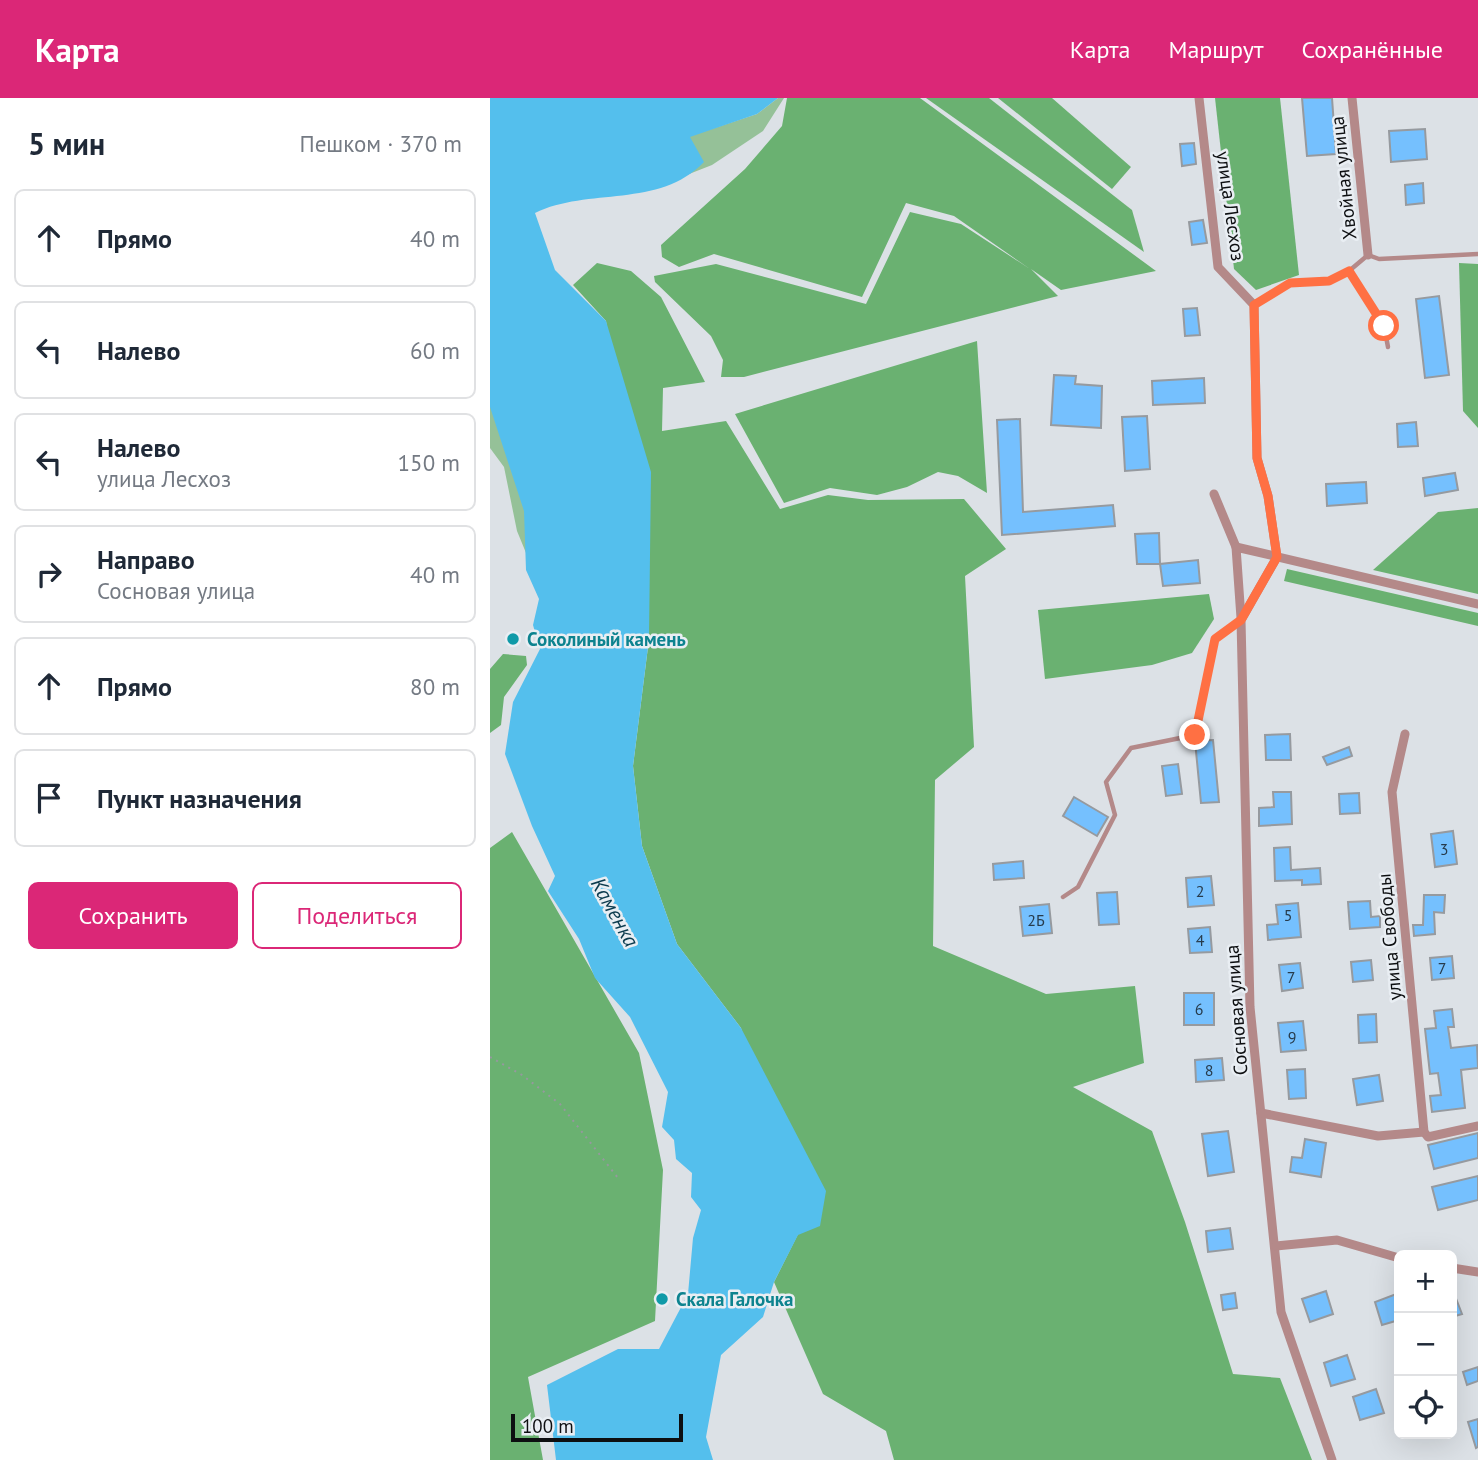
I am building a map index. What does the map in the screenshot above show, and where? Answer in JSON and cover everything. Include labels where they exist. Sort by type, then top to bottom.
[{"type":"street","name":"улица Лесхоз","points":[[1199,98],[1218,267],[1254,305]]},
{"type":"street","name":"Хвойная улица","points":[[1352,98],[1368,255]]},
{"type":"street","points":[[1241,620],[1277,557],[1268,496],[1257,458],[1254,305]]},
{"type":"street","name":"Сосновая улица","points":[[1214,494],[1236,547],[1241,620],[1250,1007],[1281,1312],[1332,1460]]},
{"type":"street","points":[[1236,547],[1478,604]]},
{"type":"street","name":"улица Свободы","points":[[1405,734],[1392,792],[1426,1135]]},
{"type":"street","points":[[1261,1113],[1378,1136],[1426,1135],[1478,1126]]},
{"type":"street","points":[[1276,1246],[1337,1240],[1394,1257]]},
{"type":"street","points":[[1457,1269],[1478,1272]]},
{"type":"lane","points":[[1254,305],[1290,283],[1329,281],[1349,271],[1368,255],[1379,260],[1457,252],[1478,254]]},
{"type":"lane","points":[[1349,271],[1384,326],[1388,347]]},
{"type":"lane","points":[[1063,897],[1078,887],[1115,815],[1106,782],[1131,748],[1195,735],[1215,639],[1241,620]]},
{"type":"path","points":[[490,1057],[522,1075],[560,1104],[618,1178]]},
{"type":"green space","points":[[778,98],[784,98],[763,131],[712,165],[656,187],[557,203],[569,176],[757,114]]},
{"type":"green space","points":[[787,98],[920,98],[1156,271],[1061,290],[1031,269],[1058,296],[744,377],[721,377],[723,360],[711,336],[655,282],[654,276],[716,264],[866,304],[910,212],[961,224],[1030,269],[954,216],[906,203],[862,297],[714,254],[679,267],[662,257],[661,245],[745,169],[782,126]]},
{"type":"green space","points":[[926,98],[989,98],[1132,210],[1144,252]]},
{"type":"green space","points":[[998,98],[1052,98],[1131,167],[1112,189]]},
{"type":"green space","points":[[1215,98],[1280,98],[1299,275],[1256,290],[1234,269]]},
{"type":"green space","points":[[597,263],[631,271],[661,297],[705,382],[663,388],[662,431],[726,421],[780,509],[828,495],[868,500],[964,499],[1006,549],[965,576],[974,747],[935,780],[933,946],[1046,994],[1135,986],[1144,1063],[1073,1087],[1152,1131],[1185,1222],[1233,1374],[1280,1378],[1312,1460],[894,1460],[886,1431],[823,1394],[774,1282],[798,1234],[741,1028],[677,944],[642,846],[633,766],[649,639],[606,321],[573,285]]},
{"type":"green space","points":[[1459,263],[1478,264],[1478,428],[1463,411]]},
{"type":"green space","points":[[977,341],[987,493],[958,476],[938,472],[907,487],[877,495],[830,488],[784,503],[735,414]]},
{"type":"green space","points":[[490,387],[527,498],[531,565],[517,531],[504,467],[490,448]]},
{"type":"green space","points":[[1478,508],[1478,594],[1373,570],[1438,512]]},
{"type":"green space","points":[[1287,569],[1478,613],[1478,626],[1284,581]]},
{"type":"green space","points":[[1209,594],[1214,619],[1192,653],[1152,665],[1045,679],[1038,610]]},
{"type":"green space","points":[[503,654],[526,656],[527,665],[504,697],[501,725],[490,733],[490,669]]},
{"type":"green space","points":[[512,832],[639,1053],[663,1170],[655,1321],[528,1377],[543,1460],[490,1460],[490,848]]},
{"type":"water","name":"Каменка","points":[[490,98],[778,98],[757,114],[690,137],[704,162],[686,177],[645,192],[556,205],[535,213],[555,270],[606,321],[651,472],[649,639],[633,766],[642,846],[677,944],[741,1028],[826,1191],[820,1226],[798,1235],[774,1282],[763,1317],[721,1355],[706,1437],[713,1460],[556,1460],[547,1385],[618,1349],[659,1349],[688,1294],[693,1238],[701,1210],[691,1197],[692,1173],[676,1159],[674,1140],[662,1127],[668,1092],[630,1017],[595,978],[579,939],[548,891],[555,876],[532,826],[505,754],[513,702],[540,649],[533,625],[539,599],[526,570],[524,511],[490,407]]},
{"type":"building","points":[[1302,98],[1332,98],[1336,154],[1307,156]]},
{"type":"building","points":[[1425,129],[1427,159],[1391,162],[1389,131]]},
{"type":"building","points":[[1194,143],[1196,164],[1182,166],[1180,144]]},
{"type":"building","points":[[1423,183],[1424,203],[1406,205],[1405,185]]},
{"type":"building","points":[[1203,220],[1207,243],[1192,245],[1189,222]]},
{"type":"building","points":[[1439,296],[1449,375],[1425,378],[1416,299]]},
{"type":"building","points":[[1197,308],[1200,335],[1185,336],[1183,309]]},
{"type":"building","points":[[1054,375],[1076,376],[1075,384],[1102,386],[1101,428],[1051,425]]},
{"type":"building","points":[[1204,378],[1205,403],[1153,405],[1152,381]]},
{"type":"building","points":[[1147,416],[1150,469],[1125,471],[1122,417]]},
{"type":"building","points":[[1020,419],[1023,512],[1113,505],[1115,526],[1002,535],[997,420]]},
{"type":"building","points":[[1416,422],[1418,446],[1398,447],[1397,424]]},
{"type":"building","points":[[1455,473],[1458,490],[1425,496],[1423,478]]},
{"type":"building","points":[[1366,482],[1367,503],[1327,506],[1326,484]]},
{"type":"building","points":[[1159,533],[1160,564],[1137,564],[1135,534]]},
{"type":"building","points":[[1198,560],[1200,583],[1163,586],[1160,564]]},
{"type":"building","points":[[1290,734],[1291,760],[1266,760],[1265,735]]},
{"type":"building","points":[[1213,740],[1219,802],[1201,803],[1195,741]]},
{"type":"building","points":[[1349,747],[1352,756],[1327,765],[1323,757]]},
{"type":"building","points":[[1178,764],[1182,794],[1166,796],[1162,766]]},
{"type":"building","points":[[1273,792],[1291,792],[1292,824],[1259,826],[1259,808],[1274,807]]},
{"type":"building","points":[[1359,793],[1360,813],[1340,814],[1339,794]]},
{"type":"building","points":[[1074,797],[1108,817],[1097,836],[1063,816]]},
{"type":"building","points":[[1453,831],[1457,864],[1435,867],[1431,834]]},
{"type":"building","points":[[1290,847],[1291,870],[1320,868],[1321,884],[1302,885],[1302,880],[1275,881],[1274,848]]},
{"type":"building","points":[[1023,861],[1024,878],[994,880],[993,864]]},
{"type":"building","points":[[1211,876],[1214,905],[1188,907],[1186,878]]},
{"type":"building","points":[[1117,892],[1119,924],[1099,925],[1097,893]]},
{"type":"building","points":[[1424,895],[1445,895],[1444,913],[1434,912],[1435,934],[1414,936],[1413,925],[1423,925]]},
{"type":"building","points":[[1370,901],[1371,917],[1380,916],[1380,927],[1350,929],[1348,902]]},
{"type":"building","points":[[1298,903],[1301,937],[1268,940],[1267,925],[1278,924],[1276,905]]},
{"type":"building","points":[[1049,904],[1052,933],[1023,936],[1020,907]]},
{"type":"building","points":[[1210,927],[1212,952],[1190,953],[1188,929]]},
{"type":"building","points":[[1452,956],[1454,978],[1432,980],[1430,958]]},
{"type":"building","points":[[1371,960],[1373,980],[1353,982],[1351,962]]},
{"type":"building","points":[[1300,963],[1303,988],[1282,991],[1279,965]]},
{"type":"building","points":[[1184,993],[1214,993],[1214,1025],[1184,1025]]},
{"type":"building","points":[[1452,1009],[1454,1027],[1448,1027],[1451,1048],[1477,1045],[1478,1068],[1461,1070],[1465,1108],[1432,1112],[1430,1096],[1441,1095],[1438,1073],[1430,1074],[1425,1029],[1436,1028],[1434,1011]]},
{"type":"building","points":[[1376,1014],[1377,1042],[1359,1043],[1358,1015]]},
{"type":"building","points":[[1303,1021],[1306,1050],[1281,1052],[1278,1023]]},
{"type":"building","points":[[1222,1058],[1224,1080],[1196,1082],[1195,1060]]},
{"type":"building","points":[[1305,1069],[1306,1098],[1289,1099],[1287,1070]]},
{"type":"building","points":[[1379,1075],[1383,1101],[1357,1105],[1353,1079]]},
{"type":"building","points":[[1228,1131],[1234,1172],[1208,1176],[1202,1134]]},
{"type":"building","points":[[1478,1133],[1478,1158],[1434,1169],[1428,1145]]},
{"type":"building","points":[[1305,1139],[1326,1143],[1321,1177],[1290,1172],[1292,1157],[1302,1158]]},
{"type":"building","points":[[1478,1176],[1478,1200],[1438,1210],[1432,1187]]},
{"type":"building","points":[[1230,1228],[1233,1249],[1208,1252],[1206,1231]]},
{"type":"building","points":[[1326,1291],[1333,1314],[1310,1322],[1302,1299]]},
{"type":"building","points":[[1235,1293],[1237,1308],[1223,1310],[1221,1295]]},
{"type":"building","points":[[1394,1295],[1394,1321],[1382,1325],[1375,1302]]},
{"type":"building","points":[[1457,1301],[1462,1314],[1457,1316]]},
{"type":"building","points":[[1347,1355],[1355,1379],[1331,1386],[1324,1363]]},
{"type":"building","points":[[1478,1367],[1478,1381],[1467,1385],[1463,1372]]},
{"type":"building","points":[[1376,1389],[1384,1413],[1360,1420],[1353,1397]]},
{"type":"building","points":[[1478,1419],[1478,1447],[1476,1448],[1468,1422]]},
{"type":"place","name":"Соколиный камень","points":[[513,639]]},
{"type":"place","name":"Скала Галочка","points":[[662,1299]]},
{"type":"route","points":[[1195,735],[1215,639],[1241,620],[1277,557],[1268,496],[1257,458],[1254,305],[1290,283],[1329,281],[1349,271],[1384,326]]}]
